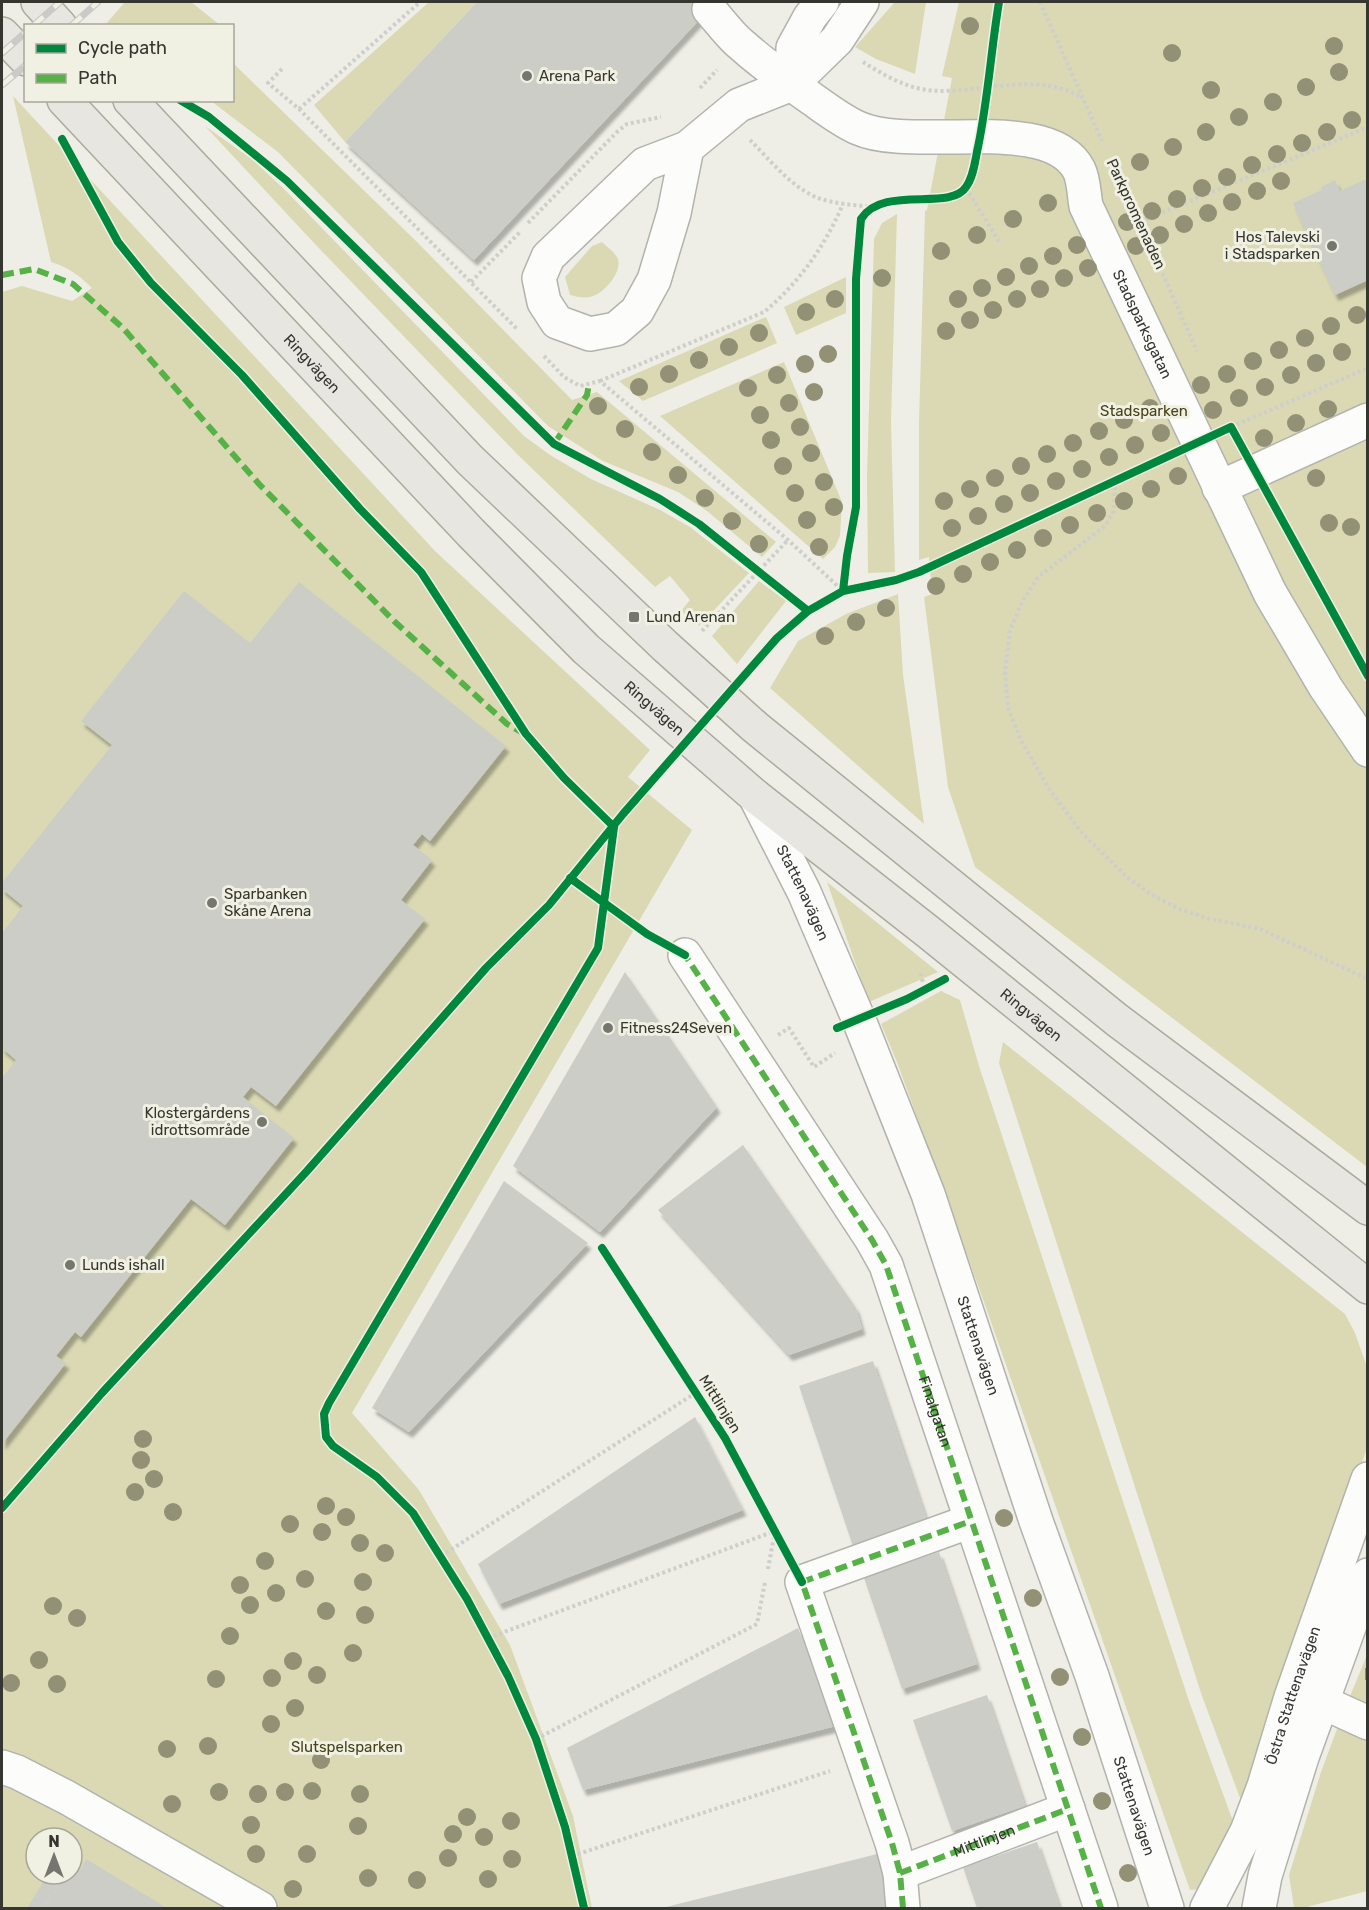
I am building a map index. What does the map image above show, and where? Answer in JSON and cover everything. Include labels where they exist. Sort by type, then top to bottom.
[{"type":"main road","points":[[38,2],[58,24]]},
{"type":"main road","points":[[2,34],[24,57]]},
{"type":"main road","name":"Ringvägen","points":[[66,102],[471,533],[586,650],[755,796],[927,931],[1368,1287]]},
{"type":"main road","points":[[132,102],[470,460],[665,646],[747,720],[1117,1020],[1368,1208]]},
{"type":"street","points":[[792,84],[793,48],[810,17],[822,2]]},
{"type":"street","points":[[687,148],[674,213],[654,280],[637,311],[616,329],[590,334],[556,322],[544,302],[539,278],[548,257],[645,164],[687,148],[739,105],[792,84],[837,40],[862,2]]},
{"type":"street","name":"Stadsparksgatan","points":[[709,9],[741,45],[834,115],[859,129],[888,135],[917,137],[1036,140],[1060,148],[1079,170],[1086,206],[1270,593],[1326,688],[1368,750]]},
{"type":"street","points":[[1219,489],[1368,420]]},
{"type":"street","name":"Stattenavägen","points":[[755,796],[809,903],[859,1020],[928,1194],[1036,1521],[1092,1676],[1167,1908]]},
{"type":"street","name":"Finalgatan","points":[[685,955],[872,1240],[886,1265],[1101,1908]]},
{"type":"street","name":"Östra Stattenavägen","points":[[1259,1908],[1265,1876],[1302,1757],[1306,1699],[1368,1479]]},
{"type":"street","points":[[903,1908],[900,1874],[892,1843],[802,1582],[971,1521]]},
{"type":"street","name":"Östra Stattenavägen","points":[[1207,1908],[1247,1830],[1264,1786],[1368,1575]]},
{"type":"street","points":[[1306,1699],[1368,1723]]},
{"type":"street","points":[[2,1767],[17,1772],[66,1797],[260,1908]]},
{"type":"street","name":"Mittlinjen","points":[[900,1874],[1068,1809]]},
{"type":"path","points":[[299,108],[420,2]]},
{"type":"path","points":[[837,40],[854,56],[884,76],[924,90],[958,91],[1042,85],[1061,87],[1082,98]]},
{"type":"path","points":[[721,118],[741,132],[789,179],[817,197],[843,204],[873,207]]},
{"type":"path","points":[[1140,222],[1368,127]]},
{"type":"path","points":[[966,188],[1000,243]]},
{"type":"path","points":[[600,381],[764,312],[779,300],[812,262],[843,204]]},
{"type":"path","points":[[1231,427],[1368,368]]},
{"type":"path","points":[[1115,481],[1114,511],[1105,526],[1038,578],[1022,602],[1010,630],[1005,672],[1008,708],[1021,740],[1049,789],[1082,833],[1128,878],[1154,896],[1178,908],[1210,919],[1260,929],[1368,979]]},
{"type":"path","points":[[695,639],[788,540]]},
{"type":"path","points":[[919,963],[924,990]]},
{"type":"path","points":[[441,1556],[694,1389]]},
{"type":"path","points":[[769,1521],[802,1582]]},
{"type":"path","points":[[488,1638],[775,1531]]},
{"type":"path","points":[[536,1738],[757,1624],[775,1531]]},
{"type":"path","points":[[572,1856],[863,1760]]},
{"type":"path","points":[[43,1908],[57,1886]]},
{"type":"green space","points":[[125,2],[191,2],[219,24],[106,24]]},
{"type":"green space","points":[[429,2],[477,2],[345,142],[314,105]]},
{"type":"green space","points":[[895,2],[926,2],[915,74],[876,59],[855,47]]},
{"type":"green space","name":"Stadsparken","points":[[959,2],[1367,2],[1367,1167],[975,867],[948,787],[924,597],[932,594],[929,557],[919,560],[919,424],[925,211],[952,78],[942,76]]},
{"type":"green space","points":[[234,64],[417,242],[572,400],[597,392],[776,542],[762,557],[707,511],[678,492],[603,461],[548,426],[278,152],[212,102],[234,102]]},
{"type":"green space","name":"Klostergårdens idrottsområde","points":[[13,96],[435,551],[650,750],[628,777],[692,830],[352,1413],[419,1490],[510,1645],[573,1816],[592,1908],[2,1908],[2,292],[22,286],[72,301],[92,288],[63,266],[51,262]]},
{"type":"green space","points":[[205,126],[253,160],[285,190],[524,436],[550,455],[591,479],[660,510],[690,527],[749,573],[699,626],[681,611],[690,600],[670,576],[655,587],[518,455]]},
{"type":"green space","points":[[897,214],[891,421],[895,572],[868,573],[867,476],[874,239],[882,223]]},
{"type":"green space","points":[[602,242],[618,259],[619,264],[615,275],[598,294],[584,298],[570,295],[565,277],[592,246]]},
{"type":"green space","points":[[846,277],[846,313],[796,335],[784,307]]},
{"type":"green space","points":[[766,317],[777,343],[643,401],[619,381]]},
{"type":"green space","points":[[784,362],[842,502],[840,536],[835,547],[823,559],[660,416]]},
{"type":"green space","points":[[759,581],[786,601],[737,664],[712,636]]},
{"type":"green space","points":[[898,594],[903,675],[924,824],[770,688],[798,641],[846,614]]},
{"type":"green space","points":[[827,882],[938,972],[869,1002]]},
{"type":"green space","points":[[941,991],[960,1000],[979,1066],[1189,1701],[1238,1835],[1201,1889],[1190,1890],[984,1302],[897,1062],[881,1024]]},
{"type":"green space","points":[[1003,1042],[1345,1314],[1355,1333],[1367,1367],[1367,1448],[1284,1690],[1246,1814],[1202,1696],[999,1063]]},
{"type":"green space","points":[[1367,1655],[1367,1891],[1303,1908],[1294,1908],[1289,1875],[1321,1772]]},
{"type":"building","name":"Arena Park","points":[[477,2],[716,2],[474,260],[345,142]]},
{"type":"building","points":[[1368,178],[1368,280],[1335,295],[1293,203],[1322,190],[1321,187],[1335,180],[1340,191]]},
{"type":"building","name":"Sparbanken Skåne Arena","points":[[299,582],[506,746],[430,841],[422,834],[413,845],[432,860],[401,900],[425,919],[276,1106],[251,1087],[243,1097],[294,1138],[225,1225],[191,1199],[81,1337],[75,1332],[56,1356],[66,1363],[2,1444],[2,1078],[16,1060],[2,1048],[2,933],[23,906],[2,889],[2,883],[112,745],[81,721],[184,591],[250,643]]},
{"type":"building","points":[[625,972],[717,1107],[600,1232],[513,1166]]},
{"type":"building","points":[[743,1145],[856,1308],[862,1329],[789,1355],[658,1210]]},
{"type":"building","points":[[504,1181],[588,1243],[409,1432],[372,1408]]},
{"type":"building","points":[[873,1361],[929,1527],[855,1552],[799,1386]]},
{"type":"building","points":[[695,1417],[743,1510],[499,1604],[478,1564]]},
{"type":"building","points":[[939,1552],[977,1664],[902,1689],[864,1578]]},
{"type":"building","points":[[798,1628],[836,1726],[583,1790],[567,1748]]},
{"type":"building","points":[[987,1695],[1025,1806],[952,1831],[913,1720]]},
{"type":"building","points":[[1037,1842],[1060,1908],[977,1908],[963,1867]]},
{"type":"building","points":[[881,1853],[888,1908],[662,1908]]},
{"type":"building","points":[[86,1859],[167,1908],[27,1908],[41,1886],[84,1886]]},
{"type":"railway","points":[[35,24],[60,2]]},
{"type":"railway","points":[[73,24],[98,2]]},
{"type":"railway","points":[[2,53],[24,34]]},
{"type":"railway","points":[[2,85],[24,67]]},
{"type":"marked path","points":[[2,275],[34,269],[73,284],[123,328],[259,484],[394,621],[507,724],[523,733]]},
{"type":"marked path","points":[[554,444],[587,395],[589,384]]},
{"type":"marked path","points":[[680,953],[685,955],[872,1240],[886,1265],[1101,1908]]},
{"type":"marked path","points":[[903,1908],[900,1873],[892,1843],[802,1582],[971,1521]]},
{"type":"marked path","points":[[1368,1668],[1368,1683]]},
{"type":"marked path","points":[[900,1873],[1068,1809]]},
{"type":"cycle path","points":[[843,591],[856,507],[856,279],[861,219],[871,209],[884,203],[946,198],[958,194],[969,183],[973,173],[987,93],[999,2]]},
{"type":"cycle path","points":[[183,102],[209,117],[287,181],[554,444],[660,499],[699,524],[808,611]]},
{"type":"cycle path","points":[[62,139],[118,242],[151,283],[242,375],[360,509],[421,572],[526,734],[564,778],[614,827]]},
{"type":"cycle path","points":[[2,1508],[101,1394],[307,1171],[486,968],[549,905],[623,814],[777,638],[808,611],[843,591],[896,580],[919,572],[1231,427],[1368,676]]},
{"type":"cycle path","points":[[584,1908],[565,1827],[536,1739],[508,1676],[467,1599],[413,1513],[377,1477],[333,1446],[326,1437],[324,1414],[598,948],[614,827]]},
{"type":"cycle path","points":[[570,878],[647,934],[685,955]]},
{"type":"cycle path","points":[[837,1028],[907,999],[945,979]]},
{"type":"cycle path","points":[[602,1248],[725,1438],[802,1582]]},
{"type":"place","name":"Arena Park","points":[[527,76]]},
{"type":"place","name":"Hos Talevski i Stadsparken","points":[[1332,246]]},
{"type":"place","name":"Lund Arenan","points":[[634,617]]},
{"type":"place","name":"Sparbanken Skåne Arena","points":[[212,903]]},
{"type":"place","name":"Fitness24Seven","points":[[608,1028]]},
{"type":"place","name":"Klostergårdens idrottsområde","points":[[262,1122]]},
{"type":"place","name":"Lunds ishall","points":[[70,1265]]},
{"type":"park label","name":"Slutspelsparken","points":[[347,1747]]}]
